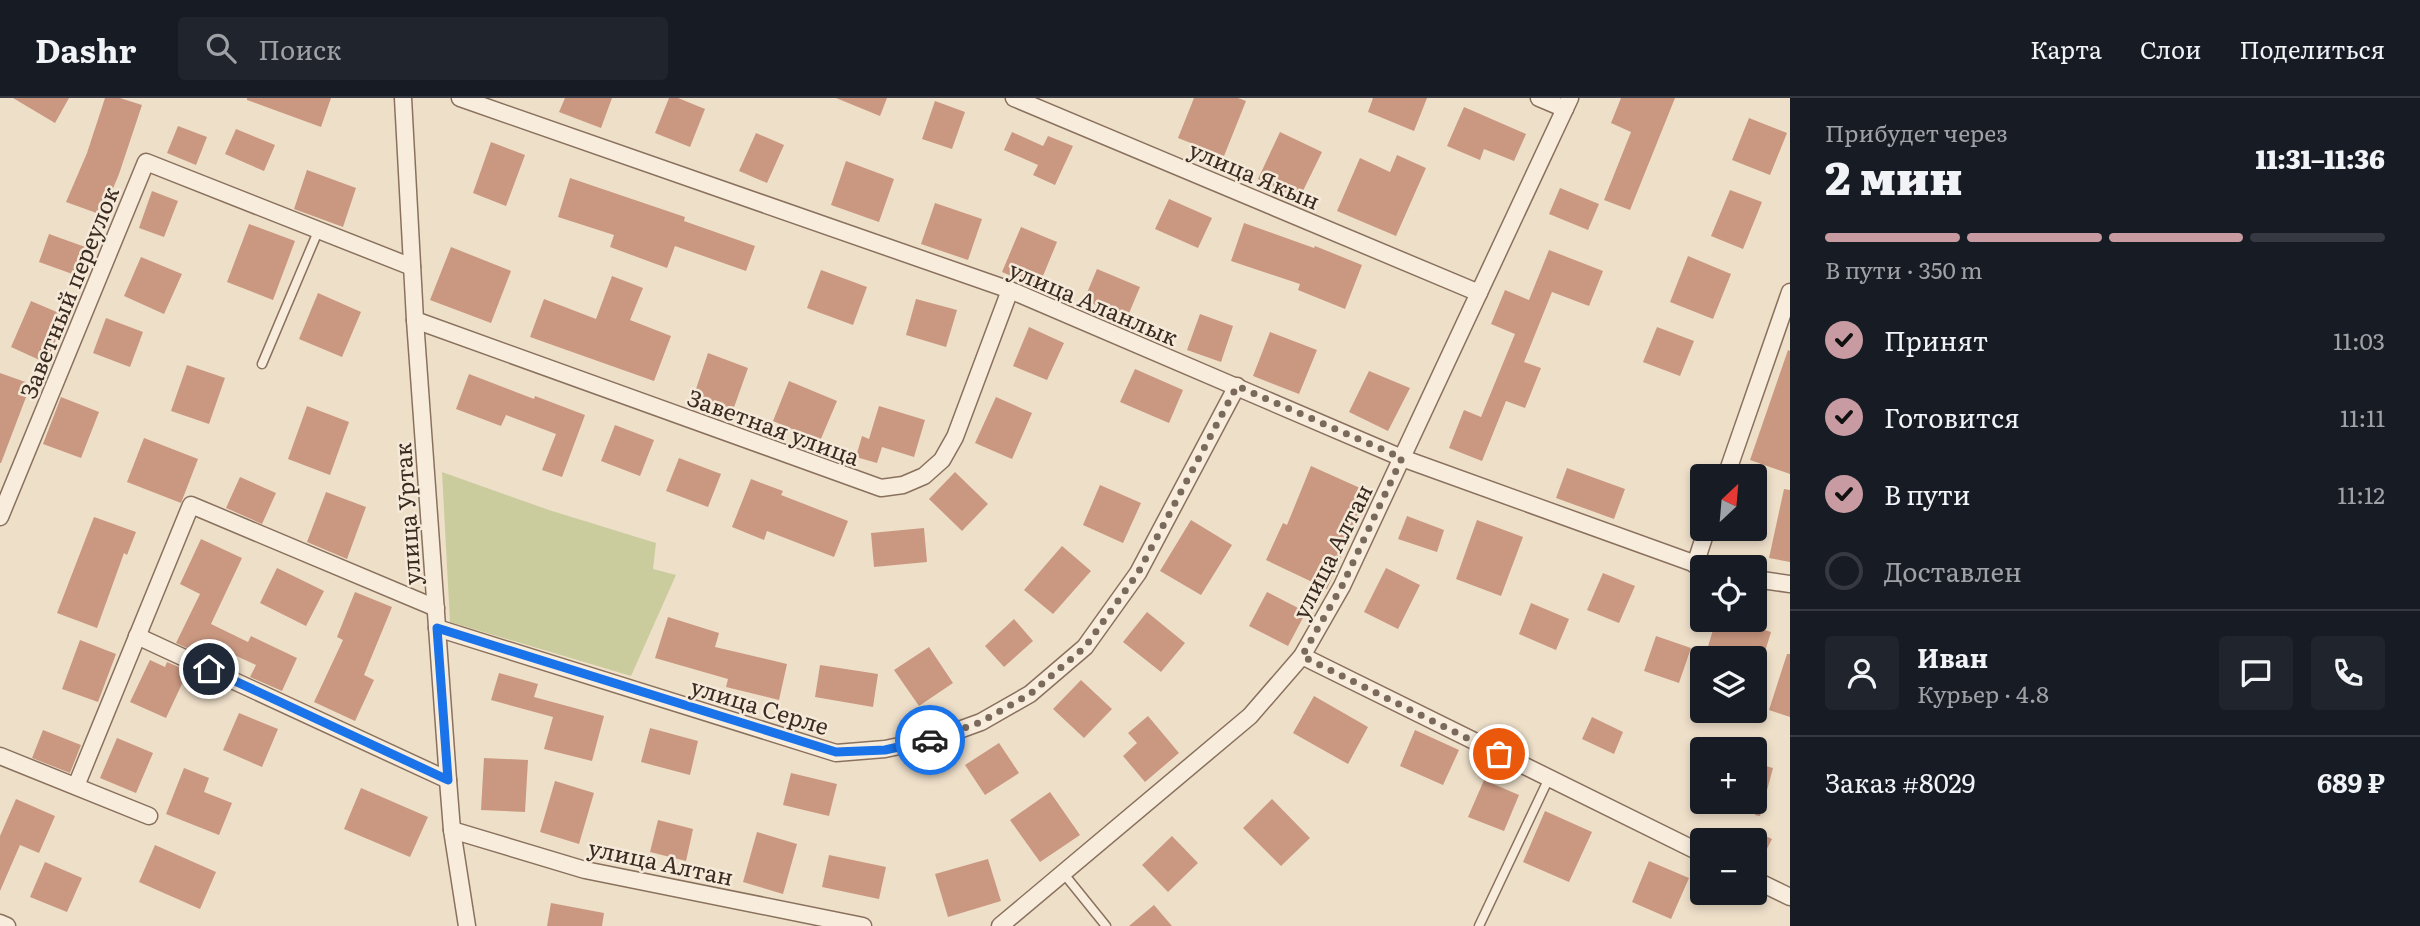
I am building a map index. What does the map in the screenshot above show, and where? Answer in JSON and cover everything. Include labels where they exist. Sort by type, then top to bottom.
[{"type":"street","name":"улица Уртак","points":[[403,98],[415,320],[448,780],[452,830],[467,926]]},
{"type":"street","name":"улица Аланлык","points":[[460,98],[1010,290],[1402,458],[1690,563]]},
{"type":"street","name":"улица Якын","points":[[1014,98],[1479,292]]},
{"type":"street","points":[[1539,98],[1568,104]]},
{"type":"street","name":"улица Алтан","points":[[1000,926],[1250,716],[1302,656],[1342,586],[1568,104]]},
{"type":"street","name":"Заветный переулок","points":[[0,517],[146,162],[319,229]]},
{"type":"street","points":[[319,229],[412,267]]},
{"type":"street","name":"Заветная улица","points":[[415,320],[881,488],[903,485],[924,476],[942,460],[955,437],[1010,290]]},
{"type":"street","points":[[1730,464],[1790,292]]},
{"type":"street","name":"улица Серле","points":[[437,628],[836,752],[885,750],[937,738],[981,722],[1030,694],[1085,647],[1138,573],[1237,386]]},
{"type":"street","points":[[76,786],[191,506],[436,608]]},
{"type":"street","points":[[1767,581],[1790,584]]},
{"type":"street","points":[[137,636],[448,780]]},
{"type":"street","points":[[1302,656],[1690,848]]},
{"type":"street","points":[[0,756],[149,816]]},
{"type":"street","name":"улица Алтан","points":[[452,830],[585,870],[863,926]]},
{"type":"street","points":[[1767,886],[1790,897]]},
{"type":"street","points":[[0,923],[7,926]]},
{"type":"lane","points":[[262,364],[319,229]]},
{"type":"lane","points":[[1479,926],[1549,778]]},
{"type":"lane","points":[[1064,874],[1106,926]]},
{"type":"green space","points":[[442,472],[549,510],[656,543],[653,569],[676,575],[631,676],[450,622]]},
{"type":"building","points":[[13,98],[69,98],[55,123]]},
{"type":"building","points":[[105,98],[120,98],[142,105],[102,215],[66,202],[87,153]]},
{"type":"building","points":[[247,98],[331,98],[321,127]]},
{"type":"building","points":[[565,98],[612,98],[601,128],[559,112]]},
{"type":"building","points":[[669,98],[678,98],[705,109],[690,147],[655,133]]},
{"type":"building","points":[[836,98],[887,98],[880,116]]},
{"type":"building","points":[[1194,98],[1238,98],[1246,101],[1224,156],[1178,138]]},
{"type":"building","points":[[1373,98],[1427,98],[1414,131],[1368,112]]},
{"type":"building","points":[[1621,98],[1675,98],[1630,210],[1604,200],[1631,132],[1611,123]]},
{"type":"building","points":[[935,101],[965,112],[952,149],[922,139]]},
{"type":"building","points":[[1464,107],[1526,134],[1514,161],[1484,149],[1480,160],[1447,146]]},
{"type":"building","points":[[1749,118],[1787,133],[1770,175],[1732,160]]},
{"type":"building","points":[[178,126],[207,137],[196,165],[167,153]]},
{"type":"building","points":[[236,129],[275,145],[264,171],[225,154]]},
{"type":"building","points":[[1012,132],[1043,146],[1048,136],[1073,146],[1055,185],[1033,175],[1038,165],[1004,150]]},
{"type":"building","points":[[1280,132],[1322,152],[1299,199],[1258,179]]},
{"type":"building","points":[[756,133],[784,145],[767,183],[739,171]]},
{"type":"building","points":[[491,142],[525,155],[506,206],[473,193]]},
{"type":"building","points":[[1397,155],[1426,168],[1396,236],[1337,211],[1360,158],[1390,172]]},
{"type":"building","points":[[846,161],[894,179],[879,222],[831,205]]},
{"type":"building","points":[[307,170],[356,188],[343,227],[294,209]]},
{"type":"building","points":[[570,178],[685,217],[684,221],[755,246],[746,271],[675,246],[667,268],[610,247],[614,235],[558,217]]},
{"type":"building","points":[[1560,188],[1599,204],[1588,230],[1549,214]]},
{"type":"building","points":[[1730,190],[1762,202],[1743,249],[1711,236]]},
{"type":"building","points":[[152,191],[178,201],[164,237],[139,228]]},
{"type":"building","points":[[1169,199],[1212,218],[1198,248],[1155,229]]},
{"type":"building","points":[[935,203],[982,219],[968,260],[921,244]]},
{"type":"building","points":[[1244,223],[1314,248],[1315,246],[1362,265],[1345,309],[1298,290],[1300,284],[1231,261]]},
{"type":"building","points":[[249,224],[295,241],[273,300],[227,282]]},
{"type":"building","points":[[1021,227],[1057,242],[1038,288],[1002,272]]},
{"type":"building","points":[[49,234],[88,248],[78,276],[39,262]]},
{"type":"building","points":[[451,247],[511,271],[491,323],[430,300]]},
{"type":"building","points":[[1549,250],[1603,271],[1589,306],[1552,292],[1524,362],[1541,368],[1525,408],[1506,401],[1482,461],[1449,448],[1464,410],[1481,417],[1515,334],[1491,324],[1505,290],[1529,300]]},
{"type":"building","points":[[1688,256],[1731,274],[1713,319],[1670,302]]},
{"type":"building","points":[[141,257],[182,274],[164,314],[124,296]]},
{"type":"building","points":[[1097,269],[1140,287],[1127,318],[1084,300]]},
{"type":"building","points":[[821,270],[867,287],[853,325],[807,308]]},
{"type":"building","points":[[612,276],[643,288],[630,320],[671,336],[654,381],[530,337],[544,299],[596,319]]},
{"type":"building","points":[[318,293],[361,312],[342,357],[299,339]]},
{"type":"building","points":[[916,299],[957,310],[946,347],[906,335]]},
{"type":"building","points":[[31,301],[66,316],[46,363],[11,347]]},
{"type":"building","points":[[1200,314],[1233,326],[1221,362],[1187,350]]},
{"type":"building","points":[[106,318],[143,332],[130,367],[93,353]]},
{"type":"building","points":[[1029,327],[1064,343],[1047,380],[1013,366]]},
{"type":"building","points":[[1657,327],[1694,341],[1680,376],[1643,362]]},
{"type":"building","points":[[1270,332],[1317,350],[1299,394],[1253,376]]},
{"type":"building","points":[[1788,350],[1790,474],[1768,464],[1750,460]]},
{"type":"building","points":[[708,353],[748,368],[732,413],[693,398]]},
{"type":"building","points":[[187,365],[225,378],[209,424],[171,411]]},
{"type":"building","points":[[1135,369],[1183,390],[1169,423],[1120,402]]},
{"type":"building","points":[[1369,371],[1410,388],[1388,431],[1349,412]]},
{"type":"building","points":[[0,373],[31,384],[1,463],[0,463]]},
{"type":"building","points":[[469,374],[585,415],[562,477],[542,470],[556,434],[506,415],[501,426],[456,409]]},
{"type":"building","points":[[789,381],[837,401],[820,441],[773,421]]},
{"type":"building","points":[[61,397],[99,412],[81,458],[43,444]]},
{"type":"building","points":[[996,397],[1032,413],[1012,459],[975,443]]},
{"type":"building","points":[[307,406],[349,422],[330,475],[288,459]]},
{"type":"building","points":[[879,406],[925,420],[914,457],[882,447],[877,463],[856,457],[862,436],[869,439]]},
{"type":"building","points":[[615,425],[654,440],[640,476],[601,461]]},
{"type":"building","points":[[144,438],[198,459],[181,503],[127,482]]},
{"type":"building","points":[[679,458],[721,474],[708,507],[666,491]]},
{"type":"building","points":[[1311,466],[1369,492],[1327,589],[1266,560],[1283,523],[1287,525]]},
{"type":"building","points":[[1567,468],[1625,489],[1614,519],[1556,498]]},
{"type":"building","points":[[955,472],[988,504],[962,531],[929,499]]},
{"type":"building","points":[[240,477],[276,493],[262,524],[226,508]]},
{"type":"building","points":[[751,479],[783,491],[781,495],[848,521],[834,557],[767,531],[764,540],[732,527]]},
{"type":"building","points":[[1100,485],[1141,503],[1123,543],[1083,525]]},
{"type":"building","points":[[1784,489],[1790,490],[1790,562],[1769,558]]},
{"type":"building","points":[[326,492],[366,507],[347,559],[307,542]]},
{"type":"building","points":[[1407,516],[1444,530],[1437,552],[1398,539]]},
{"type":"building","points":[[94,517],[136,532],[127,555],[124,553],[97,628],[57,613]]},
{"type":"building","points":[[1191,520],[1232,545],[1201,595],[1160,571]]},
{"type":"building","points":[[1477,520],[1523,537],[1501,596],[1456,579]]},
{"type":"building","points":[[924,528],[927,562],[874,567],[871,533]]},
{"type":"building","points":[[201,539],[242,558],[211,624],[248,642],[251,636],[297,658],[282,691],[250,677],[256,665],[230,653],[224,665],[176,643],[200,594],[180,584]]},
{"type":"building","points":[[1062,546],[1091,571],[1053,614],[1024,590]]},
{"type":"building","points":[[277,568],[324,591],[306,626],[260,603]]},
{"type":"building","points":[[1386,568],[1420,585],[1398,629],[1364,612]]},
{"type":"building","points":[[1603,573],[1635,586],[1619,623],[1587,610]]},
{"type":"building","points":[[355,592],[392,607],[364,675],[374,680],[355,721],[314,702],[343,640],[337,637]]},
{"type":"building","points":[[1267,592],[1306,612],[1288,646],[1249,626]]},
{"type":"building","points":[[1531,603],[1569,619],[1556,650],[1519,634]]},
{"type":"building","points":[[1147,612],[1185,643],[1161,672],[1123,642]]},
{"type":"building","points":[[668,617],[719,633],[715,647],[787,664],[779,700],[726,687],[728,679],[655,658]]},
{"type":"building","points":[[1014,619],[1033,641],[1004,667],[985,646]]},
{"type":"building","points":[[1712,632],[1771,632],[1767,646],[1708,646]]},
{"type":"building","points":[[1656,636],[1690,648],[1679,683],[1644,671]]},
{"type":"building","points":[[80,640],[116,654],[98,702],[62,689]]},
{"type":"building","points":[[929,647],[953,683],[919,706],[894,670]]},
{"type":"building","points":[[1787,654],[1790,654],[1790,717],[1769,710]]},
{"type":"building","points":[[150,660],[165,667],[167,662],[188,671],[166,718],[130,702]]},
{"type":"building","points":[[820,665],[878,674],[873,707],[815,697]]},
{"type":"building","points":[[499,673],[538,684],[534,697],[604,716],[592,761],[544,749],[553,717],[491,700]]},
{"type":"building","points":[[1081,680],[1112,709],[1084,738],[1053,709]]},
{"type":"building","points":[[1314,696],[1368,727],[1348,764],[1293,733]]},
{"type":"building","points":[[239,713],[278,729],[262,767],[223,750]]},
{"type":"building","points":[[1148,716],[1179,753],[1145,782],[1123,756],[1137,743],[1128,733]]},
{"type":"building","points":[[1592,717],[1623,732],[1614,754],[1582,739]]},
{"type":"building","points":[[650,728],[698,741],[690,775],[641,762]]},
{"type":"building","points":[[43,730],[81,745],[70,773],[32,758]]},
{"type":"building","points":[[1415,730],[1459,750],[1443,785],[1400,766]]},
{"type":"building","points":[[117,738],[153,753],[136,793],[100,778]]},
{"type":"building","points":[[999,743],[1019,773],[985,795],[965,765]]},
{"type":"building","points":[[484,758],[528,760],[525,812],[481,810]]},
{"type":"building","points":[[1767,766],[1773,768],[1767,790]]},
{"type":"building","points":[[184,768],[209,778],[204,792],[232,803],[219,835],[166,814]]},
{"type":"building","points":[[791,773],[837,784],[829,816],[783,805]]},
{"type":"building","points":[[1484,780],[1519,795],[1504,831],[1468,817]]},
{"type":"building","points":[[555,781],[594,793],[579,844],[540,832]]},
{"type":"building","points":[[361,788],[428,817],[410,857],[344,829]]},
{"type":"building","points":[[1050,792],[1080,835],[1040,862],[1010,820]]},
{"type":"building","points":[[16,799],[55,816],[39,853],[20,845],[0,891],[0,836]]},
{"type":"building","points":[[1272,799],[1310,838],[1281,866],[1243,828]]},
{"type":"building","points":[[1545,811],[1592,832],[1569,882],[1523,862]]},
{"type":"building","points":[[658,820],[693,829],[686,861],[650,852]]},
{"type":"building","points":[[757,832],[797,844],[783,894],[743,882]]},
{"type":"building","points":[[1172,836],[1198,863],[1168,892],[1142,865]]},
{"type":"building","points":[[155,845],[216,872],[200,909],[139,882]]},
{"type":"building","points":[[829,855],[886,867],[879,899],[822,887]]},
{"type":"building","points":[[988,859],[1001,901],[948,917],[935,874]]},
{"type":"building","points":[[1649,861],[1689,878],[1671,919],[1632,902]]},
{"type":"building","points":[[45,862],[82,878],[67,912],[30,897]]},
{"type":"building","points":[[551,903],[604,913],[602,926],[547,926]]},
{"type":"building","points":[[1154,905],[1172,926],[1129,926]]},
{"type":"way so far","points":[[930,740],[981,722],[1030,694],[1085,647],[1138,573],[1237,386],[1402,458],[1342,586],[1302,656],[1499,754]]},
{"type":"route","points":[[209,669],[448,780],[437,628],[836,752],[885,750],[930,740]]}]
